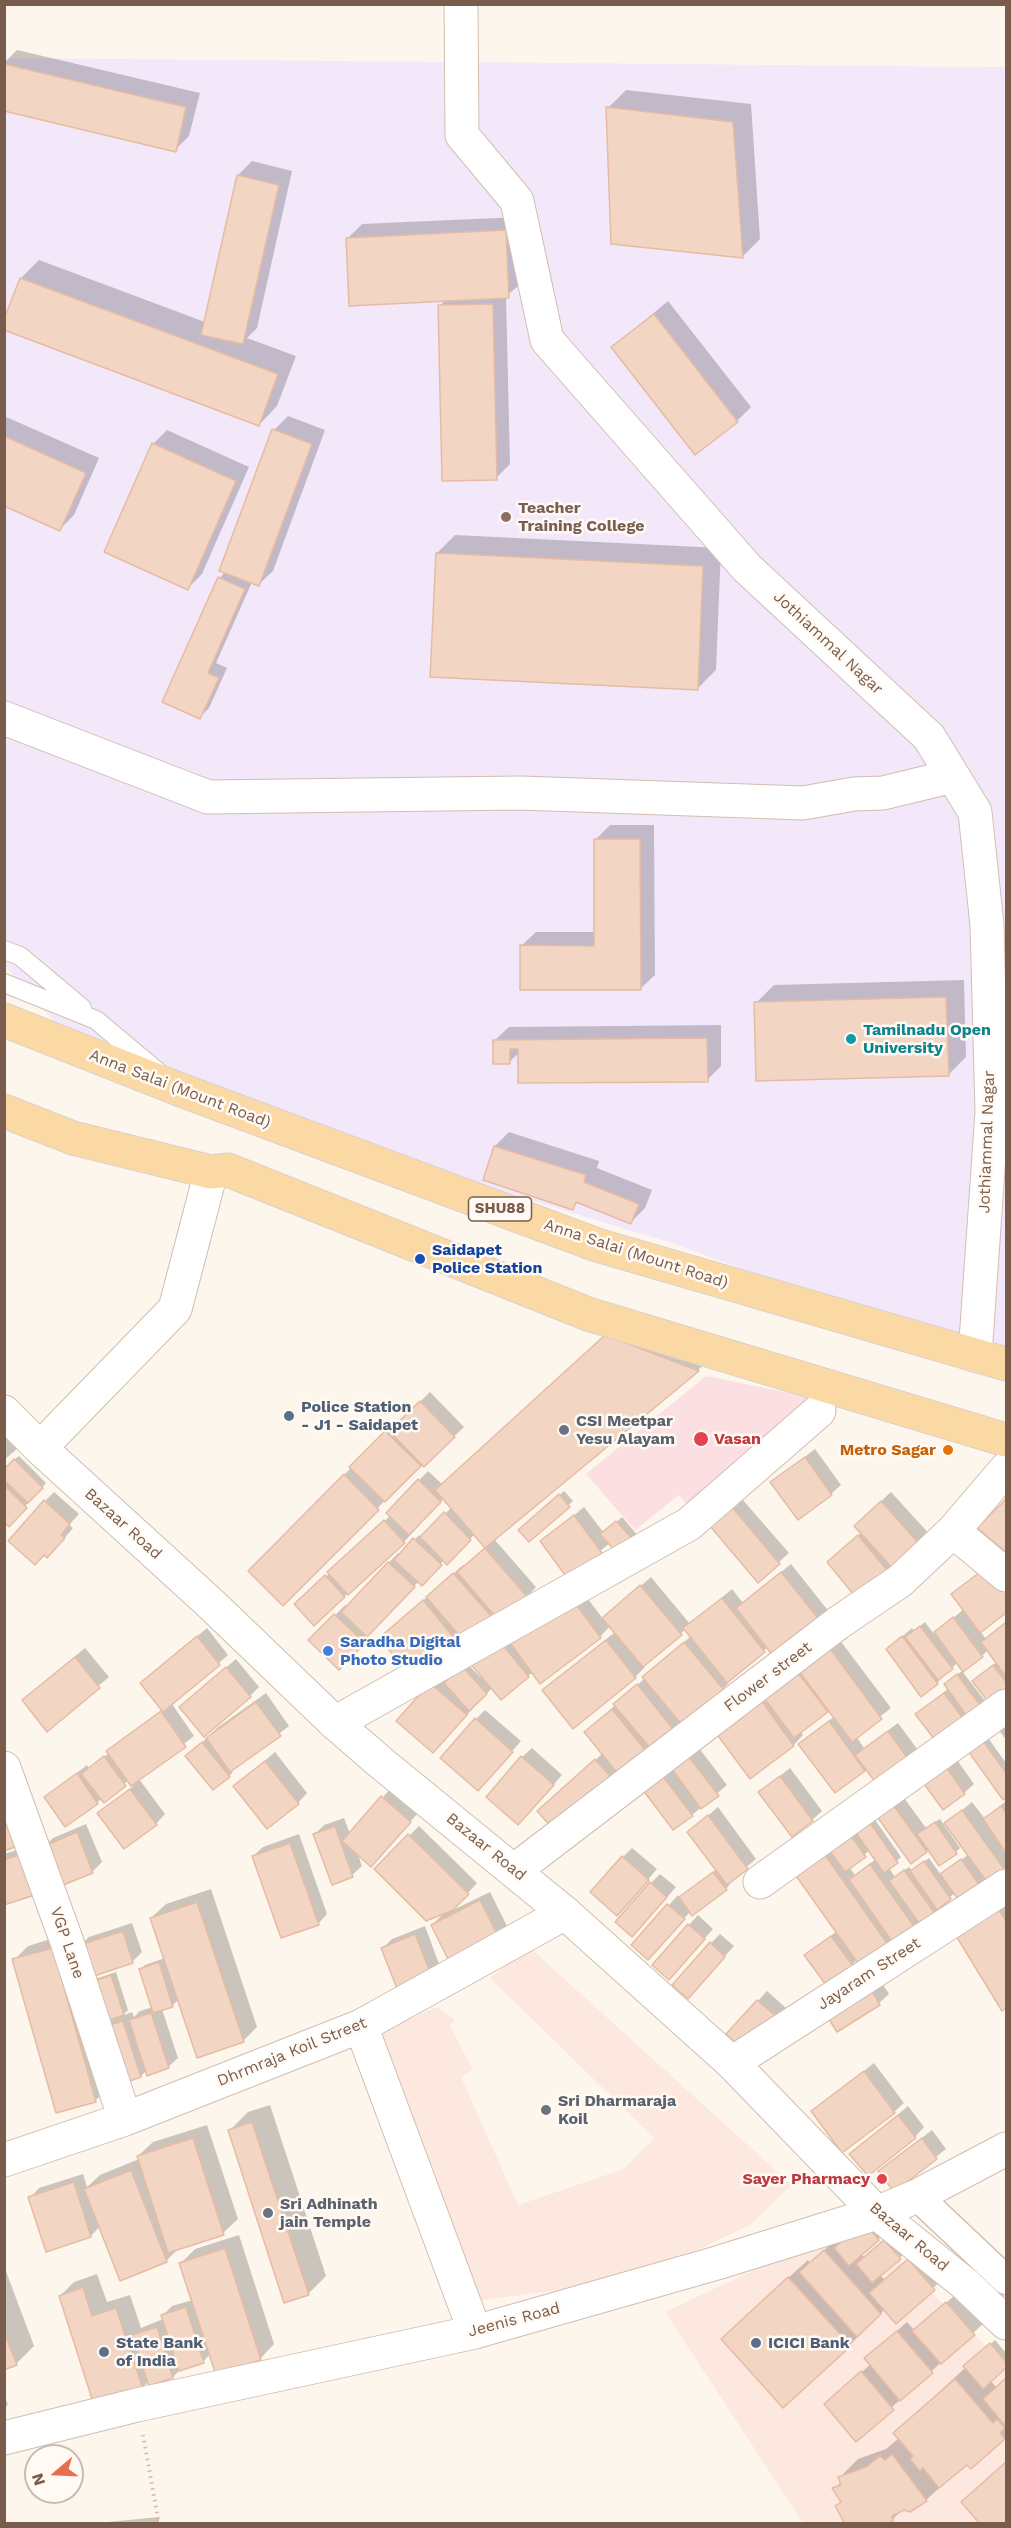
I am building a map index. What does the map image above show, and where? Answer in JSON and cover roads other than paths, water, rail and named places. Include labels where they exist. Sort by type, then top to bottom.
[{"type":"main road","name":"Anna Salai (Mount Road)","points":[[4,1020],[181,1090],[597,1245],[1006,1364]]},
{"type":"main road","points":[[4,1111],[73,1138],[211,1172],[228,1170],[588,1314],[1006,1440]]},
{"type":"street","name":"Jothiammal Nagar","points":[[461,4],[462,135],[517,201],[547,340],[747,568],[929,737],[975,812],[987,925],[992,1112],[975,1355]]},
{"type":"street","points":[[4,718],[208,797],[521,793],[803,803],[854,794],[883,793],[953,776]]},
{"type":"street","points":[[40,1448],[174,1309],[211,1172]]},
{"type":"street","points":[[335,1723],[689,1524],[819,1411]]},
{"type":"street","name":"Bazaar Road","points":[[4,1412],[40,1448],[211,1604],[335,1723],[566,1913],[732,2063],[877,2213],[965,2284],[1006,2323]]},
{"type":"street","name":"Flower street","points":[[515,1870],[838,1623],[900,1581],[953,1531],[1006,1469]]},
{"type":"street","points":[[953,1531],[1006,1575]]},
{"type":"street","points":[[760,1882],[1006,1706]]},
{"type":"street","name":"VGP Lane","points":[[4,1768],[67,1942],[125,2119]]},
{"type":"street","name":"Jayaram Street","points":[[732,2063],[1006,1886]]},
{"type":"street","name":"Dhrmraja Koil Street","points":[[4,2160],[125,2119],[361,2026],[566,1913]]},
{"type":"street","points":[[361,2026],[475,2332]]},
{"type":"street","name":"Jeenis Road","points":[[4,2438],[137,2405],[475,2332],[717,2263],[877,2213],[917,2196],[1006,2149]]},
{"type":"street","points":[[917,2196],[1006,2280]]},
{"type":"lane","points":[[4,950],[20,956],[181,1090]]},
{"type":"lane","points":[[4,983],[96,1020]]},
{"type":"lane","points":[[877,2213],[912,2252],[1006,2343]]},
{"type":"place","name":"Teacher Training College","points":[[506,517]]},
{"type":"place","name":"Tamilnadu Open University","points":[[851,1039]]},
{"type":"place","name":"Saidapet Police Station","points":[[420,1259]]},
{"type":"place","name":"Police Station - J1 - Saidapet","points":[[289,1416]]},
{"type":"place","name":"CSI Meetpar Yesu Alayam","points":[[564,1430]]},
{"type":"place","name":"Vasan","points":[[701,1439]]},
{"type":"place","name":"Metro Sagar","points":[[948,1450]]},
{"type":"place","name":"Saradha Digital Photo Studio","points":[[328,1651]]},
{"type":"place","name":"Sri Dharmaraja Koil","points":[[546,2110]]},
{"type":"place","name":"Sayer Pharmacy","points":[[882,2179]]},
{"type":"place","name":"Sri Adhinath jain Temple","points":[[268,2213]]},
{"type":"place","name":"ICICI Bank","points":[[756,2343]]},
{"type":"place","name":"State Bank of India","points":[[104,2352]]}]
